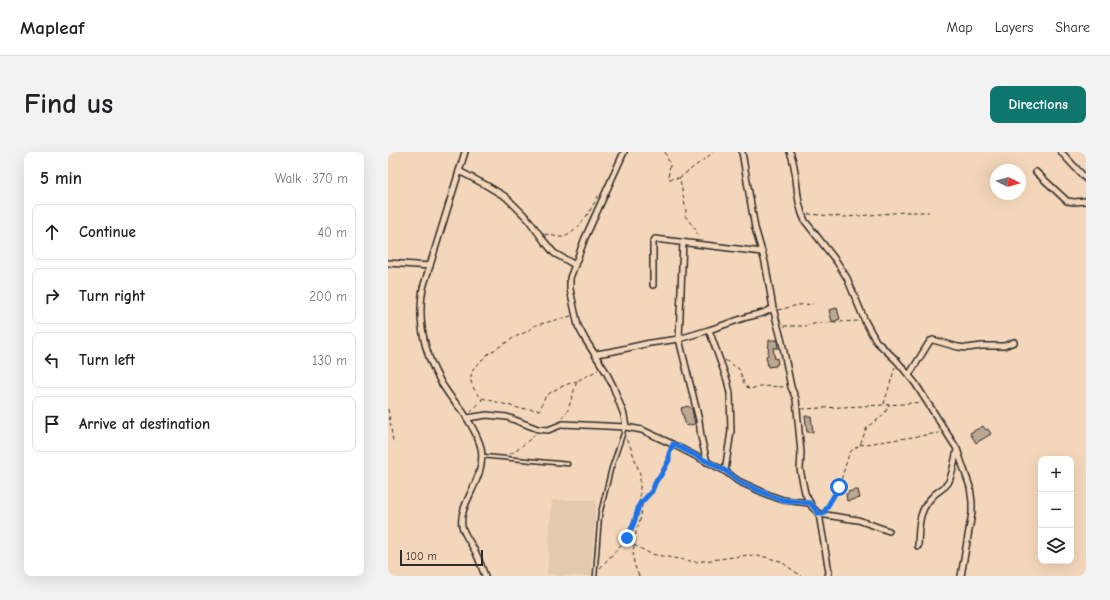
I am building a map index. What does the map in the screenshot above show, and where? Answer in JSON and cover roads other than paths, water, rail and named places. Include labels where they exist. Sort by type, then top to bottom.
[{"type":"street","points":[[465,152],[430,266],[420,309],[427,352],[438,377],[466,417],[480,446],[482,465],[465,508],[462,527],[475,550],[485,576]]},
{"type":"street","points":[[624,152],[588,232],[572,273],[570,284],[578,326],[606,372],[620,404],[625,427]]},
{"type":"street","points":[[742,152],[754,221],[765,262],[791,387],[796,399],[801,453],[800,469],[804,493],[810,503],[821,514],[858,520],[890,531]]},
{"type":"street","points":[[1061,152],[1086,179]]},
{"type":"street","points":[[792,153],[797,196],[805,221],[837,262],[847,278],[865,321],[876,340],[909,375],[957,449],[970,488],[972,502],[972,513],[961,576]]},
{"type":"street","points":[[459,171],[506,197],[528,219],[554,253],[575,265]]},
{"type":"street","points":[[1036,172],[1067,201],[1086,201]]},
{"type":"street","points":[[654,285],[652,243],[657,238],[762,252]]},
{"type":"street","points":[[682,242],[679,338],[708,462]]},
{"type":"street","points":[[388,263],[430,266]]},
{"type":"street","points":[[596,354],[679,338],[774,310]]},
{"type":"street","points":[[709,330],[719,355],[730,393],[731,431],[726,471]]},
{"type":"street","points":[[909,375],[930,341],[933,340],[967,348],[1004,346],[1014,342]]},
{"type":"street","points":[[466,417],[487,415],[507,418],[544,430],[552,429],[563,424],[625,427],[642,430],[726,471],[738,481],[769,495],[783,500],[810,503]]},
{"type":"street","points":[[918,546],[919,520],[922,511],[934,495],[942,490],[948,483],[957,449]]},
{"type":"street","points":[[821,514],[828,576]]},
{"type":"lane","points":[[595,574],[600,514],[611,469],[625,427]]},
{"type":"lane","points":[[482,456],[568,464]]}]
